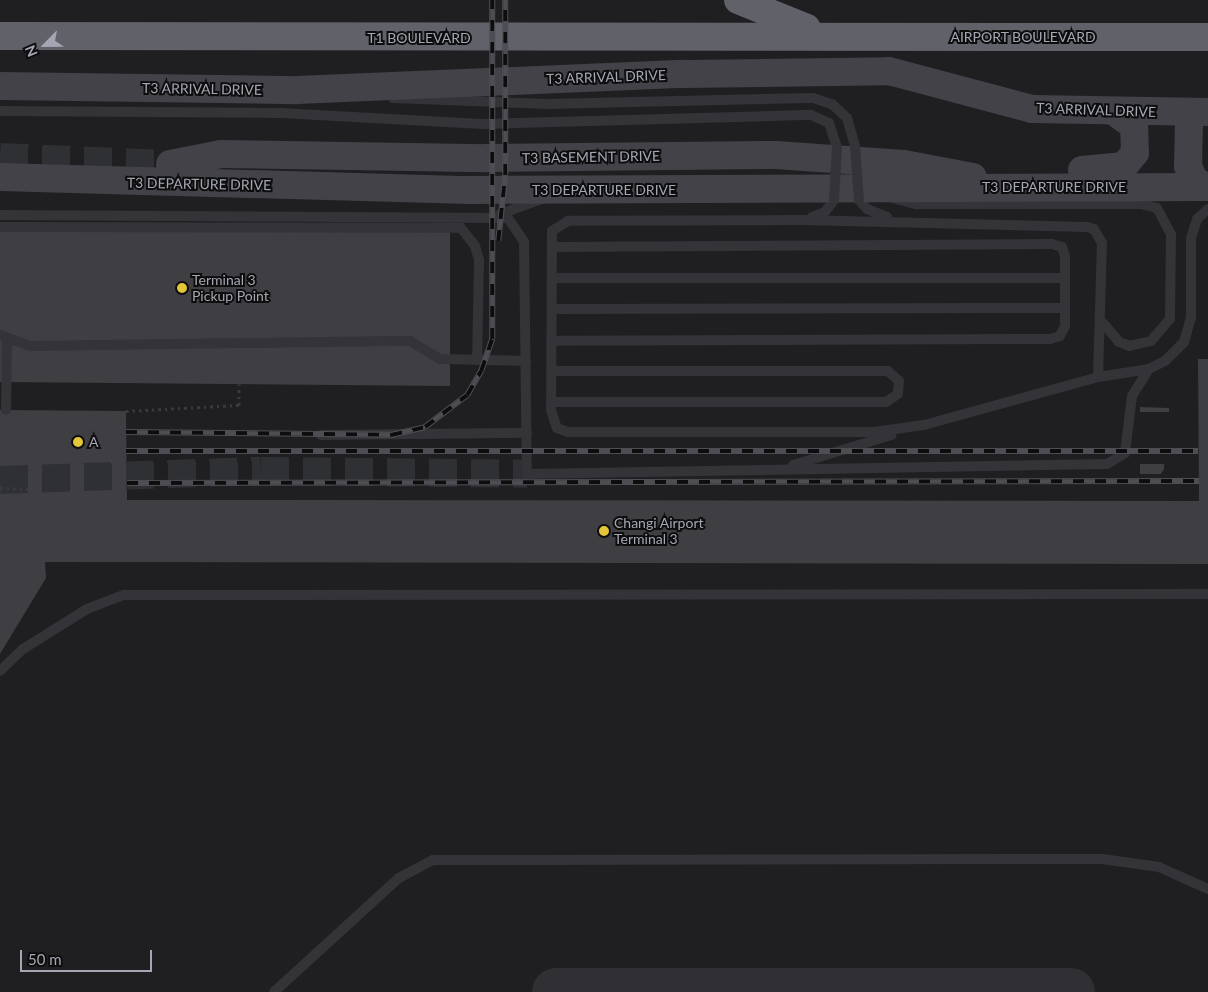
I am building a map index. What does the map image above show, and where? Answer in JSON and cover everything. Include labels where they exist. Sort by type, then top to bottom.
[{"type":"highway","points":[[738,0],[789,24],[838,36]]},
{"type":"highway","name":"T1 BOULEVARD","points":[[0,36],[838,36]]},
{"type":"highway","name":"AIRPORT BOULEVARD","points":[[838,36],[1208,37]]},
{"type":"main road","name":"T3 ARRIVAL DRIVE","points":[[0,86],[297,90],[684,74],[889,71],[1032,109],[1115,112],[1202,112]]},
{"type":"main road","points":[[1017,184],[1075,170],[1124,166],[1135,153],[1136,134],[1128,119],[1115,112]]},
{"type":"main road","points":[[1202,112],[1188,122],[1188,166],[1194,180],[1207,194]]},
{"type":"main road","name":"T3 BASEMENT DRIVE","points":[[170,164],[220,154],[486,158],[776,154],[904,164],[1017,184]]},
{"type":"main road","name":"T3 DEPARTURE DRIVE","points":[[0,176],[470,190],[864,195],[1017,184],[1207,194]]},
{"type":"lane","points":[[297,90],[507,103],[813,98],[832,104],[847,118],[855,146],[864,195],[874,214],[900,221]]},
{"type":"lane","points":[[0,111],[280,113],[483,124],[812,115],[828,124],[837,146],[834,200],[824,212],[801,220]]},
{"type":"lane","points":[[0,215],[497,214],[572,190]]},
{"type":"lane","points":[[782,469],[924,424],[1098,378],[1149,369],[1165,361],[1184,342],[1191,318],[1192,227],[1207,194]]},
{"type":"lane","points":[[864,195],[916,204],[1141,204],[1157,208],[1171,234],[1170,319],[1152,341],[1130,346],[1119,342],[1100,318]]},
{"type":"lane","points":[[497,214],[516,223],[524,242],[527,474],[1107,464],[1125,453],[1132,396],[1149,369]]},
{"type":"lane","points":[[924,424],[874,432],[568,432],[557,428],[552,402],[552,231],[560,222],[801,220],[900,221],[1094,229],[1102,243],[1098,378]]},
{"type":"lane","points":[[0,227],[461,228],[479,260],[477,360]]},
{"type":"lane","points":[[552,247],[1052,244],[1062,247],[1065,278],[1063,331],[1050,339],[552,341]]},
{"type":"lane","points":[[552,278],[1065,278]]},
{"type":"lane","points":[[552,309],[1065,308]]},
{"type":"lane","points":[[6,410],[4,336],[30,346],[410,342],[440,359],[526,361]]},
{"type":"lane","points":[[552,372],[888,371],[899,381],[898,394],[886,402],[552,402]]},
{"type":"lane","points":[[321,435],[527,434]]},
{"type":"lane","points":[[0,672],[23,649],[87,609],[124,595],[1208,594]]},
{"type":"lane","points":[[274,992],[399,878],[432,860],[1102,859],[1160,866],[1208,889]]},
{"type":"path","points":[[126,411],[239,405],[238,384]]},
{"type":"path","points":[[0,488],[31,489]]},
{"type":"shaded area","points":[[0,0],[1208,0],[1208,992],[0,992]]},
{"type":"building","points":[[0,225],[450,228],[450,386],[0,382]]},
{"type":"building","name":"Changi Airport Terminal 3","points":[[1198,359],[1208,359],[1208,564],[45,562],[46,578],[0,654],[0,410],[126,411],[127,500],[1199,501]]},
{"type":"building","points":[[1140,407],[1169,408],[1169,412],[1140,412]]},
{"type":"building","points":[[1140,464],[1164,464],[1164,469],[1161,474],[1140,474]]},
{"type":"taxiway","points":[[556,992],[1071,992]]},
{"type":"tunnel","points":[[0,157],[170,164]]},
{"type":"tunnel","points":[[0,480],[261,471],[527,474]]},
{"type":"railway","points":[[126,432],[391,435],[425,427],[467,395],[481,371],[492,339],[492,0]]},
{"type":"railway","points":[[498,241],[505,175],[505,0]]},
{"type":"railway","points":[[126,451],[1198,451]]},
{"type":"railway","points":[[127,483],[1199,481]]},
{"type":"place","name":"Terminal 3 Pickup Point","points":[[182,288]]},
{"type":"place","name":"A","points":[[78,442]]},
{"type":"place","name":"Changi Airport Terminal 3","points":[[604,531]]}]
